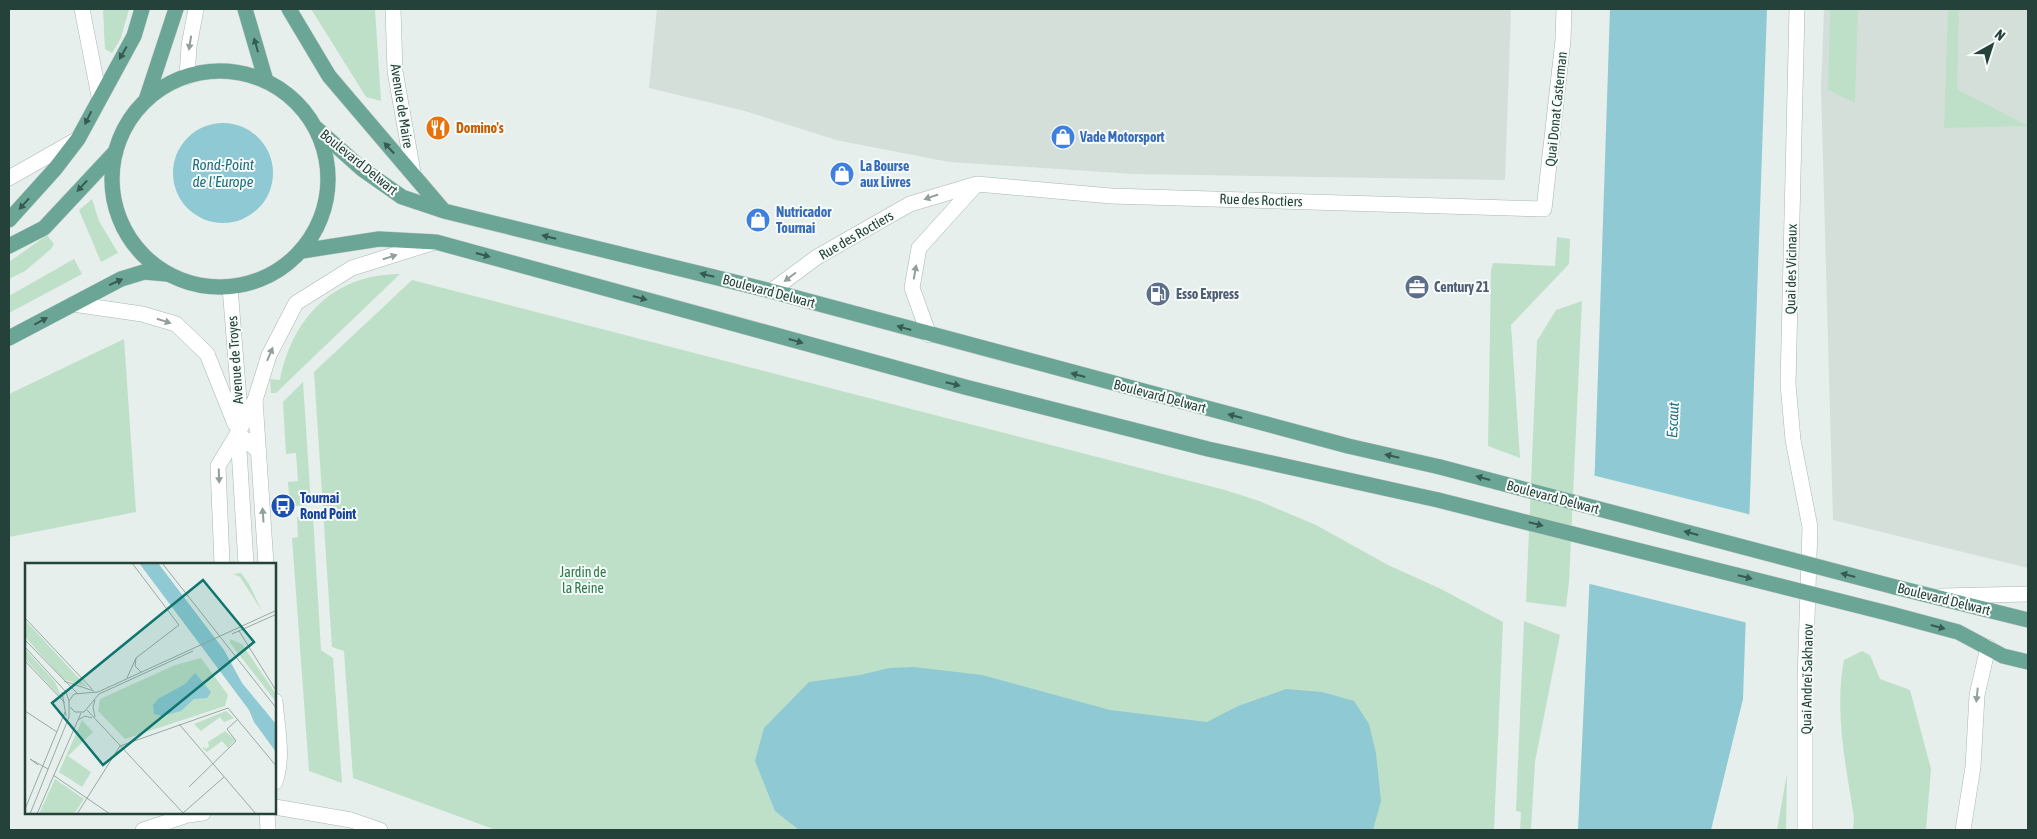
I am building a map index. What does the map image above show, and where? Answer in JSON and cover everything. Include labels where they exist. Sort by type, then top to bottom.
[{"type":"main road","points":[[9,220],[55,169],[78,139],[99,96],[134,36],[142,9]]},
{"type":"main road","points":[[146,100],[176,9]]},
{"type":"main road","points":[[245,9],[266,81]]},
{"type":"main road","points":[[289,9],[329,76],[375,132],[413,172],[444,211]]},
{"type":"main road","points":[[9,338],[121,279],[144,272],[167,274],[198,285],[230,287],[265,277],[281,269],[302,251],[320,223],[328,191],[327,158],[315,127],[294,100],[266,81],[235,72],[203,72],[172,82],[146,100],[128,123],[116,151],[112,186],[120,221],[139,251],[167,274]]},
{"type":"main road","name":"Boulevard Delwart","points":[[315,127],[362,169],[402,197],[444,211],[771,291],[929,335],[1348,446],[1440,467],[1933,597],[2028,620]]},
{"type":"main road","points":[[9,246],[44,228],[116,151]]},
{"type":"main road","name":"Boulevard Delwart","points":[[302,251],[379,238],[436,242],[966,387],[1208,449],[1438,500],[1891,614],[1958,632],[2003,656],[2028,662]]},
{"type":"street","points":[[82,9],[99,96]]},
{"type":"street","points":[[187,77],[189,46],[196,9]]},
{"type":"street","name":"Avenue de Maire","points":[[393,9],[395,71],[413,172]]},
{"type":"street","name":"Quai Donat Casterman","points":[[1544,209],[1564,40],[1564,9]]},
{"type":"street","name":"Quai des Vicinaux","points":[[1797,9],[1788,384],[1793,440],[1810,527]]},
{"type":"street","points":[[9,178],[48,158],[78,139]]},
{"type":"street","points":[[929,335],[912,288],[919,248],[977,184]]},
{"type":"street","name":"Rue des Roctiers","points":[[771,291],[817,257],[910,204],[977,184],[1111,196],[1544,209]]},
{"type":"street","points":[[222,563],[218,466],[255,400],[269,355],[296,303],[352,268],[436,242]]},
{"type":"street","name":"Avenue de Troyes","points":[[230,287],[239,400],[238,433],[246,563]]},
{"type":"street","name":"Avenue de Troyes","points":[[73,304],[142,314],[176,324],[207,354],[238,433]]},
{"type":"street","points":[[255,400],[266,563]]},
{"type":"street","points":[[238,433],[259,452]]},
{"type":"street","name":"Quai Andreï Sakharov","points":[[1805,830],[1805,681],[1810,527]]},
{"type":"street","points":[[1933,597],[2028,594]]},
{"type":"street","points":[[1963,830],[1973,766],[1977,694],[1988,647]]},
{"type":"street","points":[[276,718],[278,774],[276,779]]},
{"type":"street","points":[[276,807],[352,820],[380,830]]},
{"type":"street","points":[[143,830],[196,814]]},
{"type":"street","points":[[267,814],[268,830]]},
{"type":"shaded area","points":[[657,9],[1511,9],[1505,180],[1133,174],[949,162],[836,140],[745,111],[649,88]]},
{"type":"shaded area","points":[[1824,9],[2028,9],[2028,568],[1833,520],[1821,88]]},
{"type":"green space","points":[[103,9],[129,9],[121,38],[112,53],[105,49]]},
{"type":"green space","points":[[311,9],[375,9],[381,101],[366,97]]},
{"type":"green space","points":[[1830,9],[1858,9],[1855,103],[1828,90]]},
{"type":"green space","points":[[1948,9],[1959,9],[1957,89],[2028,126],[1944,128]]},
{"type":"green space","points":[[92,199],[99,221],[118,253],[101,262],[79,210]]},
{"type":"green space","points":[[47,235],[54,244],[51,249],[25,271],[9,279],[9,262]]},
{"type":"green space","points":[[1557,237],[1570,239],[1569,264],[1511,325],[1520,458],[1488,446],[1491,270],[1493,263],[1555,266]]},
{"type":"green space","points":[[74,259],[82,274],[9,313],[9,296]]},
{"type":"green space","points":[[400,274],[276,393],[271,393],[270,379],[280,380],[286,358],[295,337],[306,319],[320,304],[336,291],[355,282],[376,276]]},
{"type":"green space","name":"Jardin de la Reine","points":[[412,280],[1225,490],[1259,501],[1316,525],[1388,565],[1439,588],[1503,622],[1494,830],[496,830],[353,778],[344,651],[332,647],[314,372]]},
{"type":"green space","points":[[1582,301],[1569,582],[1566,607],[1526,602],[1537,341],[1556,310]]},
{"type":"green space","points":[[124,339],[136,512],[9,537],[9,394]]},
{"type":"green space","points":[[303,382],[311,505],[290,506],[288,482],[298,481],[296,453],[286,454],[283,402]]},
{"type":"green space","points":[[313,516],[321,650],[333,658],[342,783],[309,771],[292,538],[298,537],[297,517]]},
{"type":"green space","points":[[1524,621],[1560,635],[1535,762],[1531,830],[1520,830],[1521,812],[1516,811]]},
{"type":"green space","points":[[1862,651],[1870,655],[1880,679],[1910,690],[1931,769],[1926,830],[1853,830],[1854,818],[1842,739],[1840,699],[1844,660]]},
{"type":"green space","points":[[1787,773],[1786,830],[1777,830]]},
{"type":"water","name":"Escaut","points":[[1610,9],[1767,9],[1743,699],[1711,830],[1578,830],[1595,464]]},
{"type":"water","name":"Rond-Point de l'Europe","points":[[223,123],[242,127],[258,138],[269,154],[273,173],[269,192],[258,208],[242,219],[223,223],[204,219],[188,208],[177,192],[173,173],[177,154],[188,138],[204,127]]},
{"type":"water","points":[[914,667],[982,675],[1110,710],[1207,722],[1238,706],[1286,689],[1322,692],[1354,701],[1369,724],[1376,753],[1381,801],[1373,830],[799,830],[775,811],[755,761],[764,728],[809,682],[860,675],[889,668]]},
{"type":"pier","points":[[1592,475],[1752,515],[1748,623],[1586,583]]},
{"type":"place","name":"Domino's","points":[[438,128]]},
{"type":"place","name":"Vade Motorsport","points":[[1063,137]]},
{"type":"place","name":"La Bourse aux Livres","points":[[842,174]]},
{"type":"place","name":"Nutricador Tournai","points":[[758,220]]},
{"type":"place","name":"Century 21","points":[[1417,287]]},
{"type":"place","name":"Esso Express","points":[[1158,294]]},
{"type":"place","name":"Tournai Rond Point","points":[[283,506]]}]
